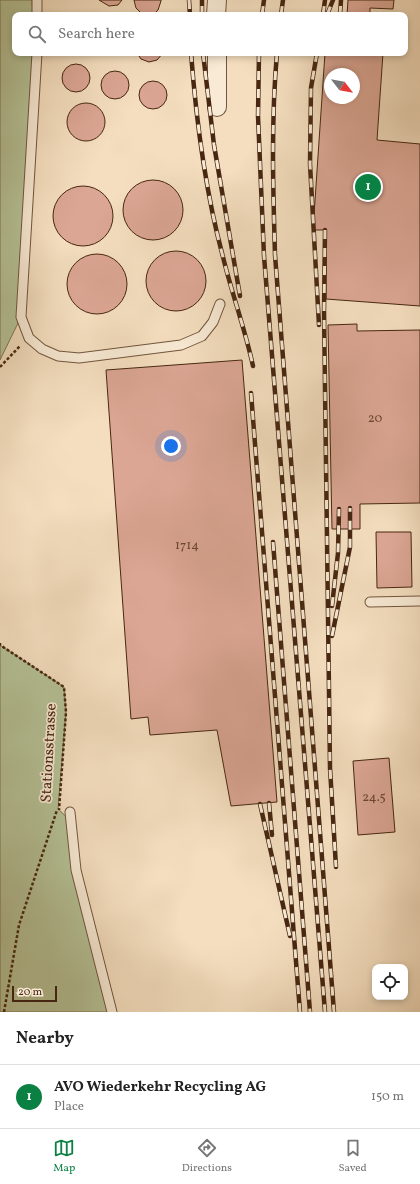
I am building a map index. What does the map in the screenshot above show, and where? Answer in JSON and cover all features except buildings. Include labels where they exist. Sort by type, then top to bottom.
[{"type":"street","points":[[216,12],[217,0]]},
{"type":"street","points":[[217,56],[218,107]]},
{"type":"lane","points":[[37,0],[37,12]]},
{"type":"lane","points":[[37,56],[21,317],[29,338],[42,349],[58,356],[79,358],[181,345],[202,336],[213,322],[220,304]]},
{"type":"lane","points":[[370,602],[420,601]]},
{"type":"lane","points":[[70,816],[76,870],[112,1012]]},
{"type":"path","points":[[0,367],[29,338]]},
{"type":"path","points":[[0,644],[0,649]]},
{"type":"path","name":"Stationsstrasse","points":[[0,644],[64,687],[66,712],[58,809],[70,816]]},
{"type":"path","points":[[4,1012],[19,925],[58,809]]},
{"type":"green space","points":[[0,0],[32,0],[33,12],[12,12],[12,56],[35,56],[35,70],[18,323],[0,360]]},
{"type":"green space","points":[[0,645],[64,687],[66,712],[58,809],[71,821],[76,873],[112,1012],[0,1012]]},
{"type":"railway","points":[[189,0],[190,12]]},
{"type":"railway","points":[[202,0],[202,12]]},
{"type":"railway","points":[[262,12],[264,0]]},
{"type":"railway","points":[[281,12],[283,0]]},
{"type":"railway","points":[[323,12],[325,0]]},
{"type":"railway","points":[[328,12],[333,0]]},
{"type":"railway","points":[[340,12],[341,0]]},
{"type":"railway","points":[[191,56],[199,130],[212,208],[217,233],[253,366]]},
{"type":"railway","points":[[203,56],[214,145],[240,296]]},
{"type":"railway","points":[[259,56],[258,116],[264,256],[325,1012]]},
{"type":"railway","points":[[277,56],[273,129],[275,255],[334,1012]]},
{"type":"railway","points":[[316,56],[311,88],[310,164],[319,325]]},
{"type":"railway","points":[[325,230],[324,311],[330,768],[336,867]]},
{"type":"railway","points":[[251,393],[300,1012]]},
{"type":"railway","points":[[332,636],[350,547],[350,508]]},
{"type":"railway","points":[[332,606],[338,553],[339,509]]},
{"type":"railway","points":[[273,542],[310,1012]]},
{"type":"railway","points":[[269,803],[272,835]]},
{"type":"railway","points":[[260,804],[290,936]]},
{"type":"place","name":"AVO Wiederkehr Recycling AG","points":[[368,187]]}]
